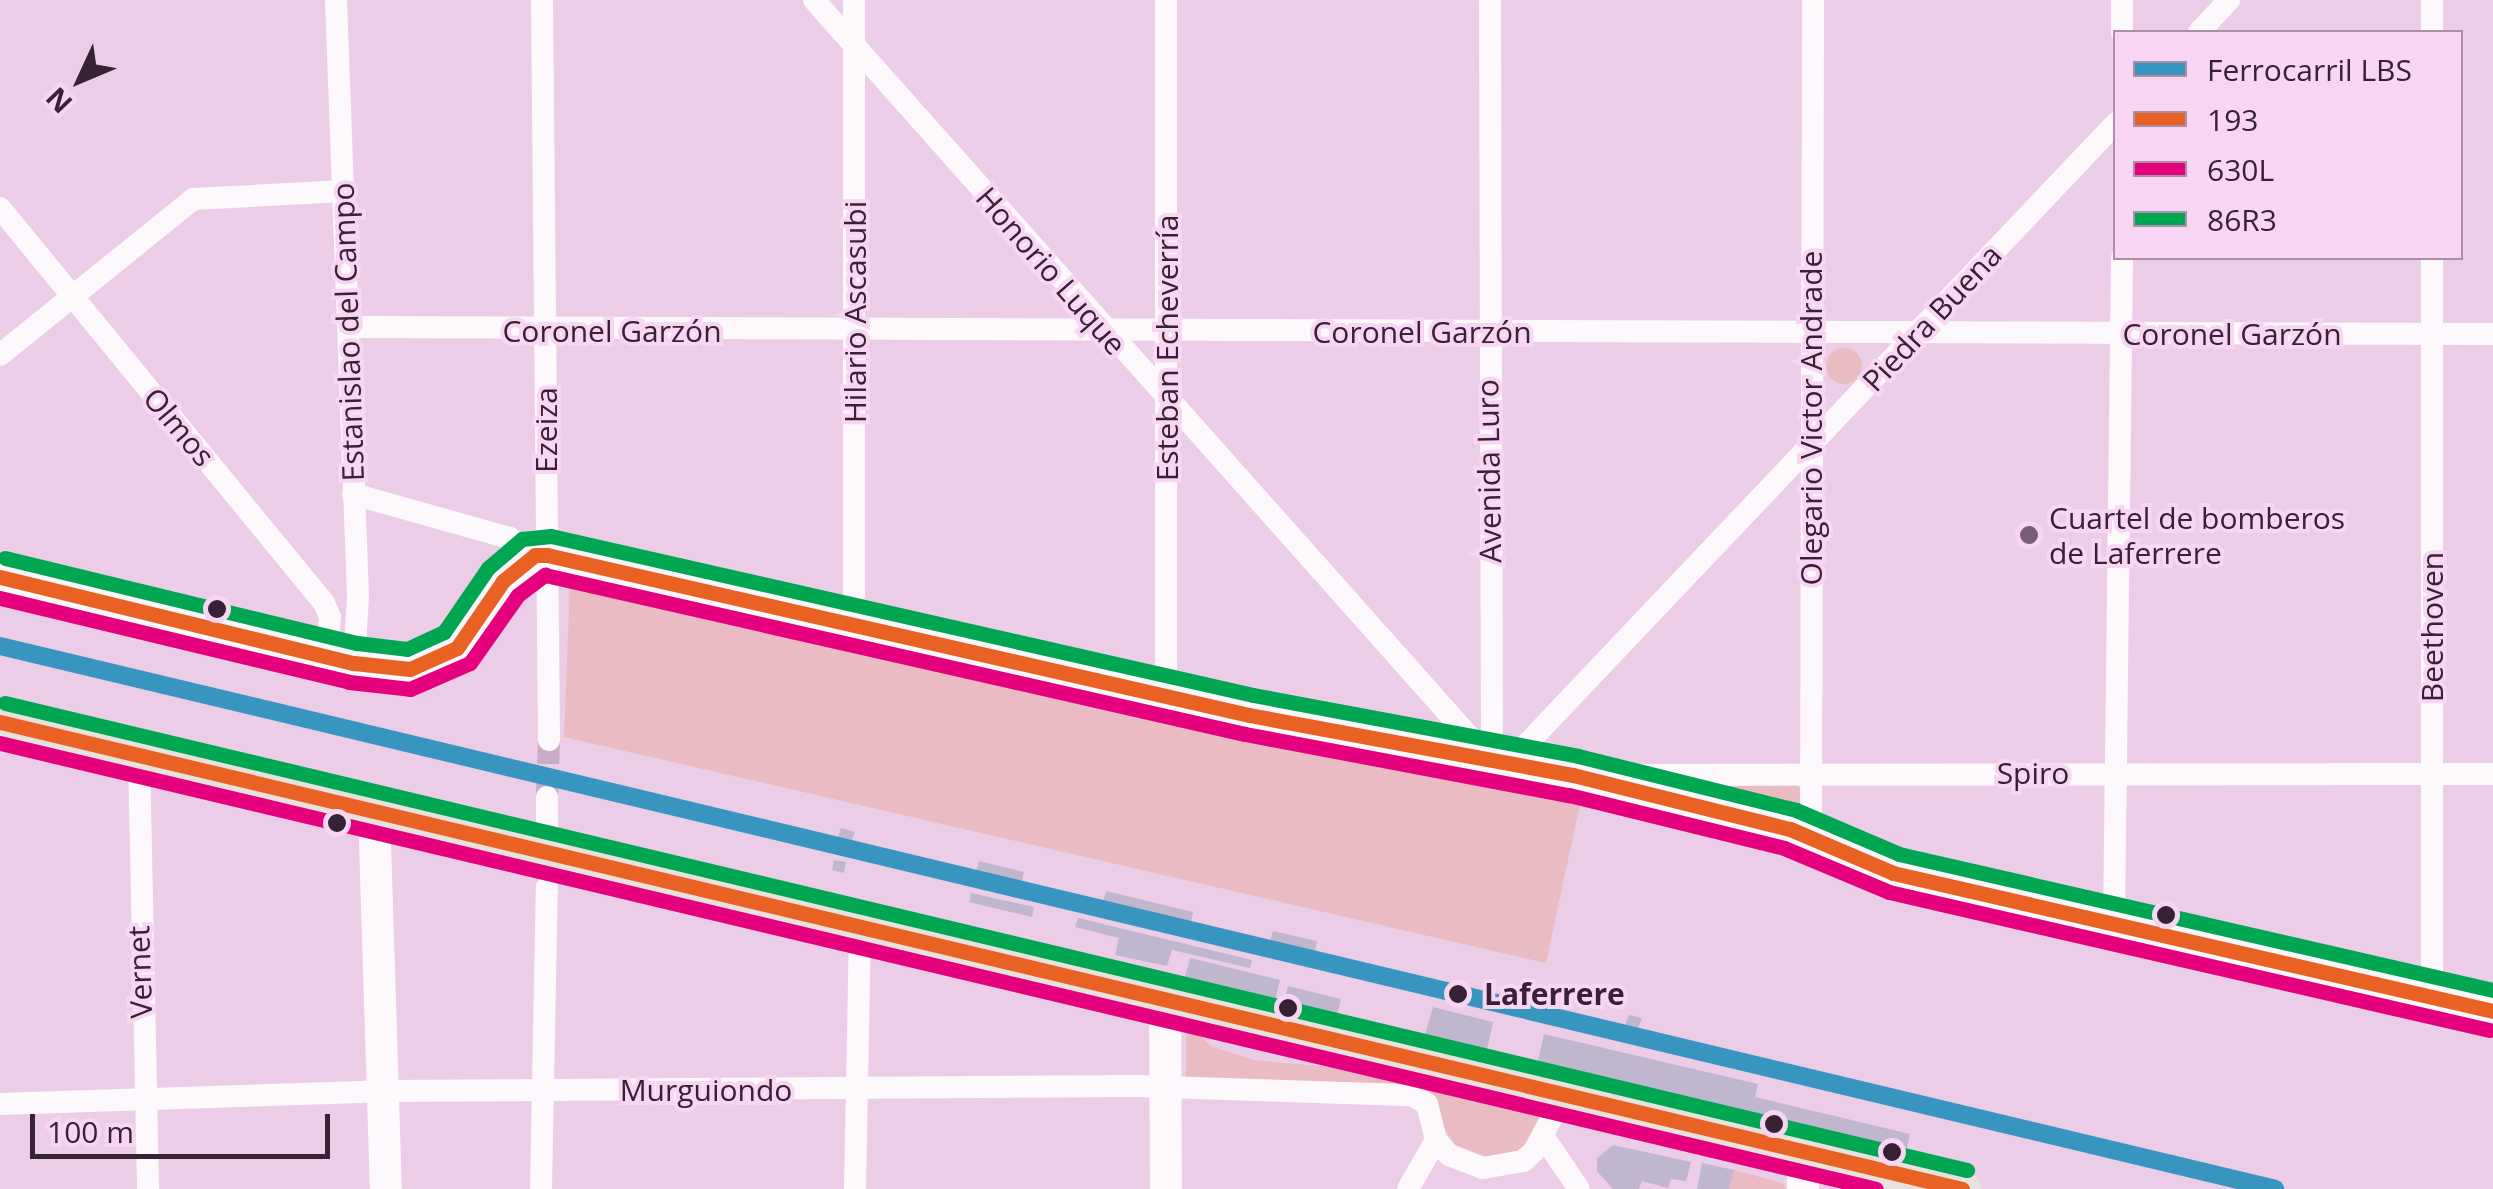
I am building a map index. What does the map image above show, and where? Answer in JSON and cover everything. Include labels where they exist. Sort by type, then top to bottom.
[{"type":"main road","points":[[0,577],[341,660],[410,669],[446,657],[470,635],[503,581],[541,555],[1166,696],[1573,775],[1811,836],[1893,873],[2493,1011]]},
{"type":"main road","points":[[0,722],[380,811],[555,840],[860,925],[1962,1189]]},
{"type":"main road","points":[[380,811],[375,842],[386,1189]]},
{"type":"main road","points":[[1166,997],[1166,1189]]},
{"type":"main road","points":[[1802,1151],[1803,1189]]},
{"type":"street","name":"Estanislao del Campo","points":[[336,0],[351,327],[353,494],[341,660]]},
{"type":"street","name":"Ezeiza","points":[[542,0],[546,332],[541,555],[549,740]]},
{"type":"street","name":"Honorio Luque","points":[[814,0],[1168,404],[1492,762]]},
{"type":"street","name":"Hilario Ascasubi","points":[[849,622],[856,330],[854,0]]},
{"type":"street","name":"Esteban Echeverría","points":[[1166,0],[1166,696]]},
{"type":"street","name":"Avenida Luro","points":[[1490,0],[1492,762]]},
{"type":"street","name":"Olegario Victor Andrade","points":[[1811,836],[1813,0]]},
{"type":"street","points":[[2122,0],[2122,30]]},
{"type":"street","points":[[2201,30],[2229,0]]},
{"type":"street","points":[[2432,0],[2432,30]]},
{"type":"street","name":"Piedra Buena","points":[[1492,762],[1525,746],[2113,125]]},
{"type":"street","points":[[0,355],[192,199],[344,191]]},
{"type":"street","name":"Olmos","points":[[0,208],[324,603],[341,660]]},
{"type":"street","points":[[2114,923],[2122,260]]},
{"type":"street","name":"Beethoven","points":[[2432,260],[2432,997]]},
{"type":"street","name":"Coronel Garzón","points":[[351,327],[546,332],[2493,334]]},
{"type":"street","points":[[353,494],[510,538],[541,555]]},
{"type":"street","name":"Vernet","points":[[139,756],[148,1189]]},
{"type":"street","name":"Spiro","points":[[1573,775],[2493,774]]},
{"type":"street","points":[[541,1091],[550,1077],[555,888],[555,840],[548,797]]},
{"type":"street","points":[[541,1189],[547,887]]},
{"type":"street","points":[[855,1189],[860,925]]},
{"type":"street","name":"Murguiondo","points":[[0,1104],[383,1091],[1166,1087],[1412,1095],[1432,1112],[1436,1140]]},
{"type":"street","points":[[1408,1189],[1436,1140],[1483,1179],[1522,1161],[1545,1139],[1564,1095]]},
{"type":"street","points":[[1545,1139],[1579,1189]]},
{"type":"shaded area","points":[[1844,348],[1857,353],[1862,366],[1857,379],[1844,384],[1831,379],[1826,366],[1831,353]]},
{"type":"shaded area","points":[[570,585],[673,595],[1582,794],[1546,963],[564,737]]},
{"type":"shaded area","points":[[1676,784],[1795,784],[1804,792],[1800,817]]},
{"type":"shaded area","points":[[1193,1029],[1211,1046],[1254,1060],[1373,1071],[1545,1113],[1526,1148],[1497,1160],[1456,1145],[1443,1127],[1437,1100],[1425,1090],[1186,1077],[1186,1034]]},
{"type":"shaded area","points":[[1734,1170],[1782,1183],[1786,1189],[1729,1189]]},
{"type":"building","points":[[841,828],[855,832],[851,843],[837,840]]},
{"type":"building","points":[[834,860],[846,862],[844,873],[832,870]]},
{"type":"building","points":[[979,861],[1024,872],[1021,883],[976,872]]},
{"type":"building","points":[[1106,891],[1193,912],[1191,923],[1103,902]]},
{"type":"building","points":[[971,893],[1034,907],[1032,917],[969,902]]},
{"type":"building","points":[[1078,918],[1252,960],[1250,968],[1172,950],[1167,966],[1115,955],[1119,938],[1075,927]]},
{"type":"building","points":[[1273,931],[1317,941],[1315,952],[1270,942]]},
{"type":"building","points":[[1190,958],[1280,980],[1274,1005],[1182,989]]},
{"type":"building","points":[[1288,986],[1341,999],[1337,1016],[1284,1003]]},
{"type":"building","points":[[1433,1007],[1493,1022],[1486,1053],[1424,1038]]},
{"type":"building","points":[[1629,1015],[1642,1018],[1638,1029],[1625,1025]]},
{"type":"building","points":[[1544,1034],[1758,1084],[1755,1097],[1910,1134],[1905,1156],[1872,1148],[1871,1153],[1535,1074]]},
{"type":"building","points":[[1613,1145],[1691,1162],[1686,1181],[1671,1179],[1668,1188],[1642,1181],[1639,1189],[1613,1189],[1597,1171],[1597,1158]]},
{"type":"building","points":[[1702,1163],[1734,1170],[1729,1189],[1697,1189]]},
{"type":"tunnel","points":[[547,797],[549,740]]},
{"type":"rail line","name":"LBS","points":[[0,646],[2275,1189]]},
{"type":"transit line","name":"86R3","points":[[5,558],[357,643],[407,649],[444,632],[488,568],[522,539],[551,536],[1253,695],[1578,756],[1796,810],[1899,854],[2493,990]]},
{"type":"transit line","name":"193","points":[[0,577],[354,663],[410,669],[457,648],[503,581],[535,555],[547,555],[1249,715],[1573,775],[1790,829],[1893,873],[2493,1011]]},
{"type":"transit line","name":"630L","points":[[0,598],[349,682],[410,689],[470,663],[518,595],[545,575],[1245,734],[1569,795],[1784,848],[1889,892],[2489,1030]]},
{"type":"transit line","name":"86R3","points":[[5,703],[1967,1170]]},
{"type":"transit line","name":"193","points":[[0,722],[1962,1189]]},
{"type":"transit line","name":"630L","points":[[0,743],[1876,1189]]},
{"type":"place","name":"Cuartel de bomberos de Laferrere","points":[[2029,535]]},
{"type":"place","name":"Laferrere","points":[[1458,994]]}]
